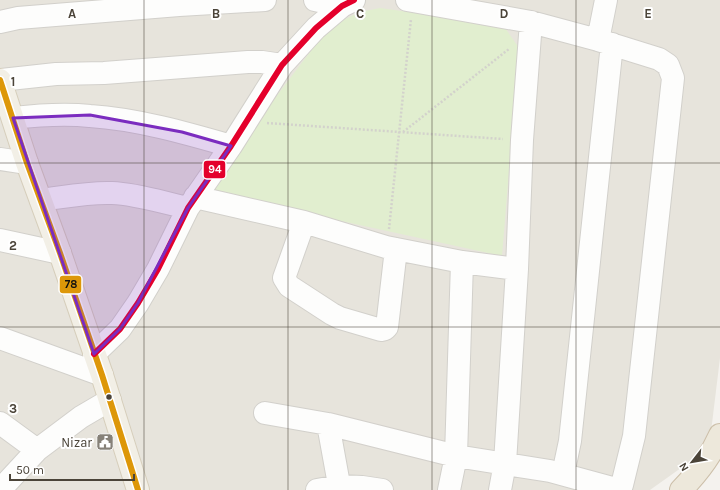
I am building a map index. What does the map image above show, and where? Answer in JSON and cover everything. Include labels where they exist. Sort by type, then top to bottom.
[{"type":"highway","points":[[681,490],[692,480],[706,461],[720,435]]},
{"type":"main road","points":[[0,80],[27,163],[42,200],[102,375],[136,489]]},
{"type":"street","points":[[0,22],[18,18],[179,5],[265,0]]},
{"type":"street","points":[[315,0],[348,3]]},
{"type":"street","points":[[265,413],[328,424],[456,456],[564,474],[620,490],[634,436],[674,78],[668,65],[659,59],[605,42],[530,29],[413,0],[407,0]]},
{"type":"street","points":[[564,474],[570,441],[605,42],[606,0]]},
{"type":"street","points":[[94,354],[120,329],[138,304],[192,203],[231,146],[282,65],[316,28],[348,3]]},
{"type":"street","points":[[500,490],[505,463],[522,140],[530,29]]},
{"type":"street","points":[[0,80],[56,74],[104,73],[248,62],[262,62],[282,65]]},
{"type":"street","points":[[13,118],[44,115],[90,116],[116,119],[182,132],[231,146]]},
{"type":"street","points":[[0,159],[27,163]]},
{"type":"street","points":[[42,200],[83,194],[113,193],[192,203],[304,222],[391,248],[462,262],[516,270]]},
{"type":"street","points":[[304,222],[284,278],[286,282],[289,286],[332,314],[340,318],[381,330],[387,327],[391,248]]},
{"type":"street","points":[[0,240],[60,253]]},
{"type":"street","points":[[449,490],[456,456],[462,262]]},
{"type":"street","points":[[0,338],[102,375]]},
{"type":"street","points":[[0,490],[37,450],[82,417],[110,400]]},
{"type":"street","points":[[0,423],[37,450]]},
{"type":"street","points":[[328,424],[339,488]]},
{"type":"street","points":[[317,490],[362,487],[382,490]]},
{"type":"path","points":[[391,248],[389,229],[413,0]]},
{"type":"path","points":[[403,132],[514,46],[530,29]]},
{"type":"path","points":[[247,121],[522,140]]},
{"type":"highlighted area","points":[[90,115],[182,132],[231,146],[188,208],[138,303],[120,329],[94,354],[13,118]]},
{"type":"shaded area","points":[[0,0],[720,0],[720,358],[709,448],[650,490],[0,490]]},
{"type":"green space","points":[[380,8],[503,25],[519,48],[502,256],[204,191],[323,35],[343,20],[360,12]]},
{"type":"transit line","name":"94","points":[[94,354],[120,329],[138,303],[158,269],[188,208],[231,146],[282,65],[316,28],[342,6],[354,0]]},
{"type":"transit line","name":"78","points":[[0,80],[27,163],[102,375],[138,490]]},
{"type":"place","name":"Nizar","points":[[105,442]]}]
